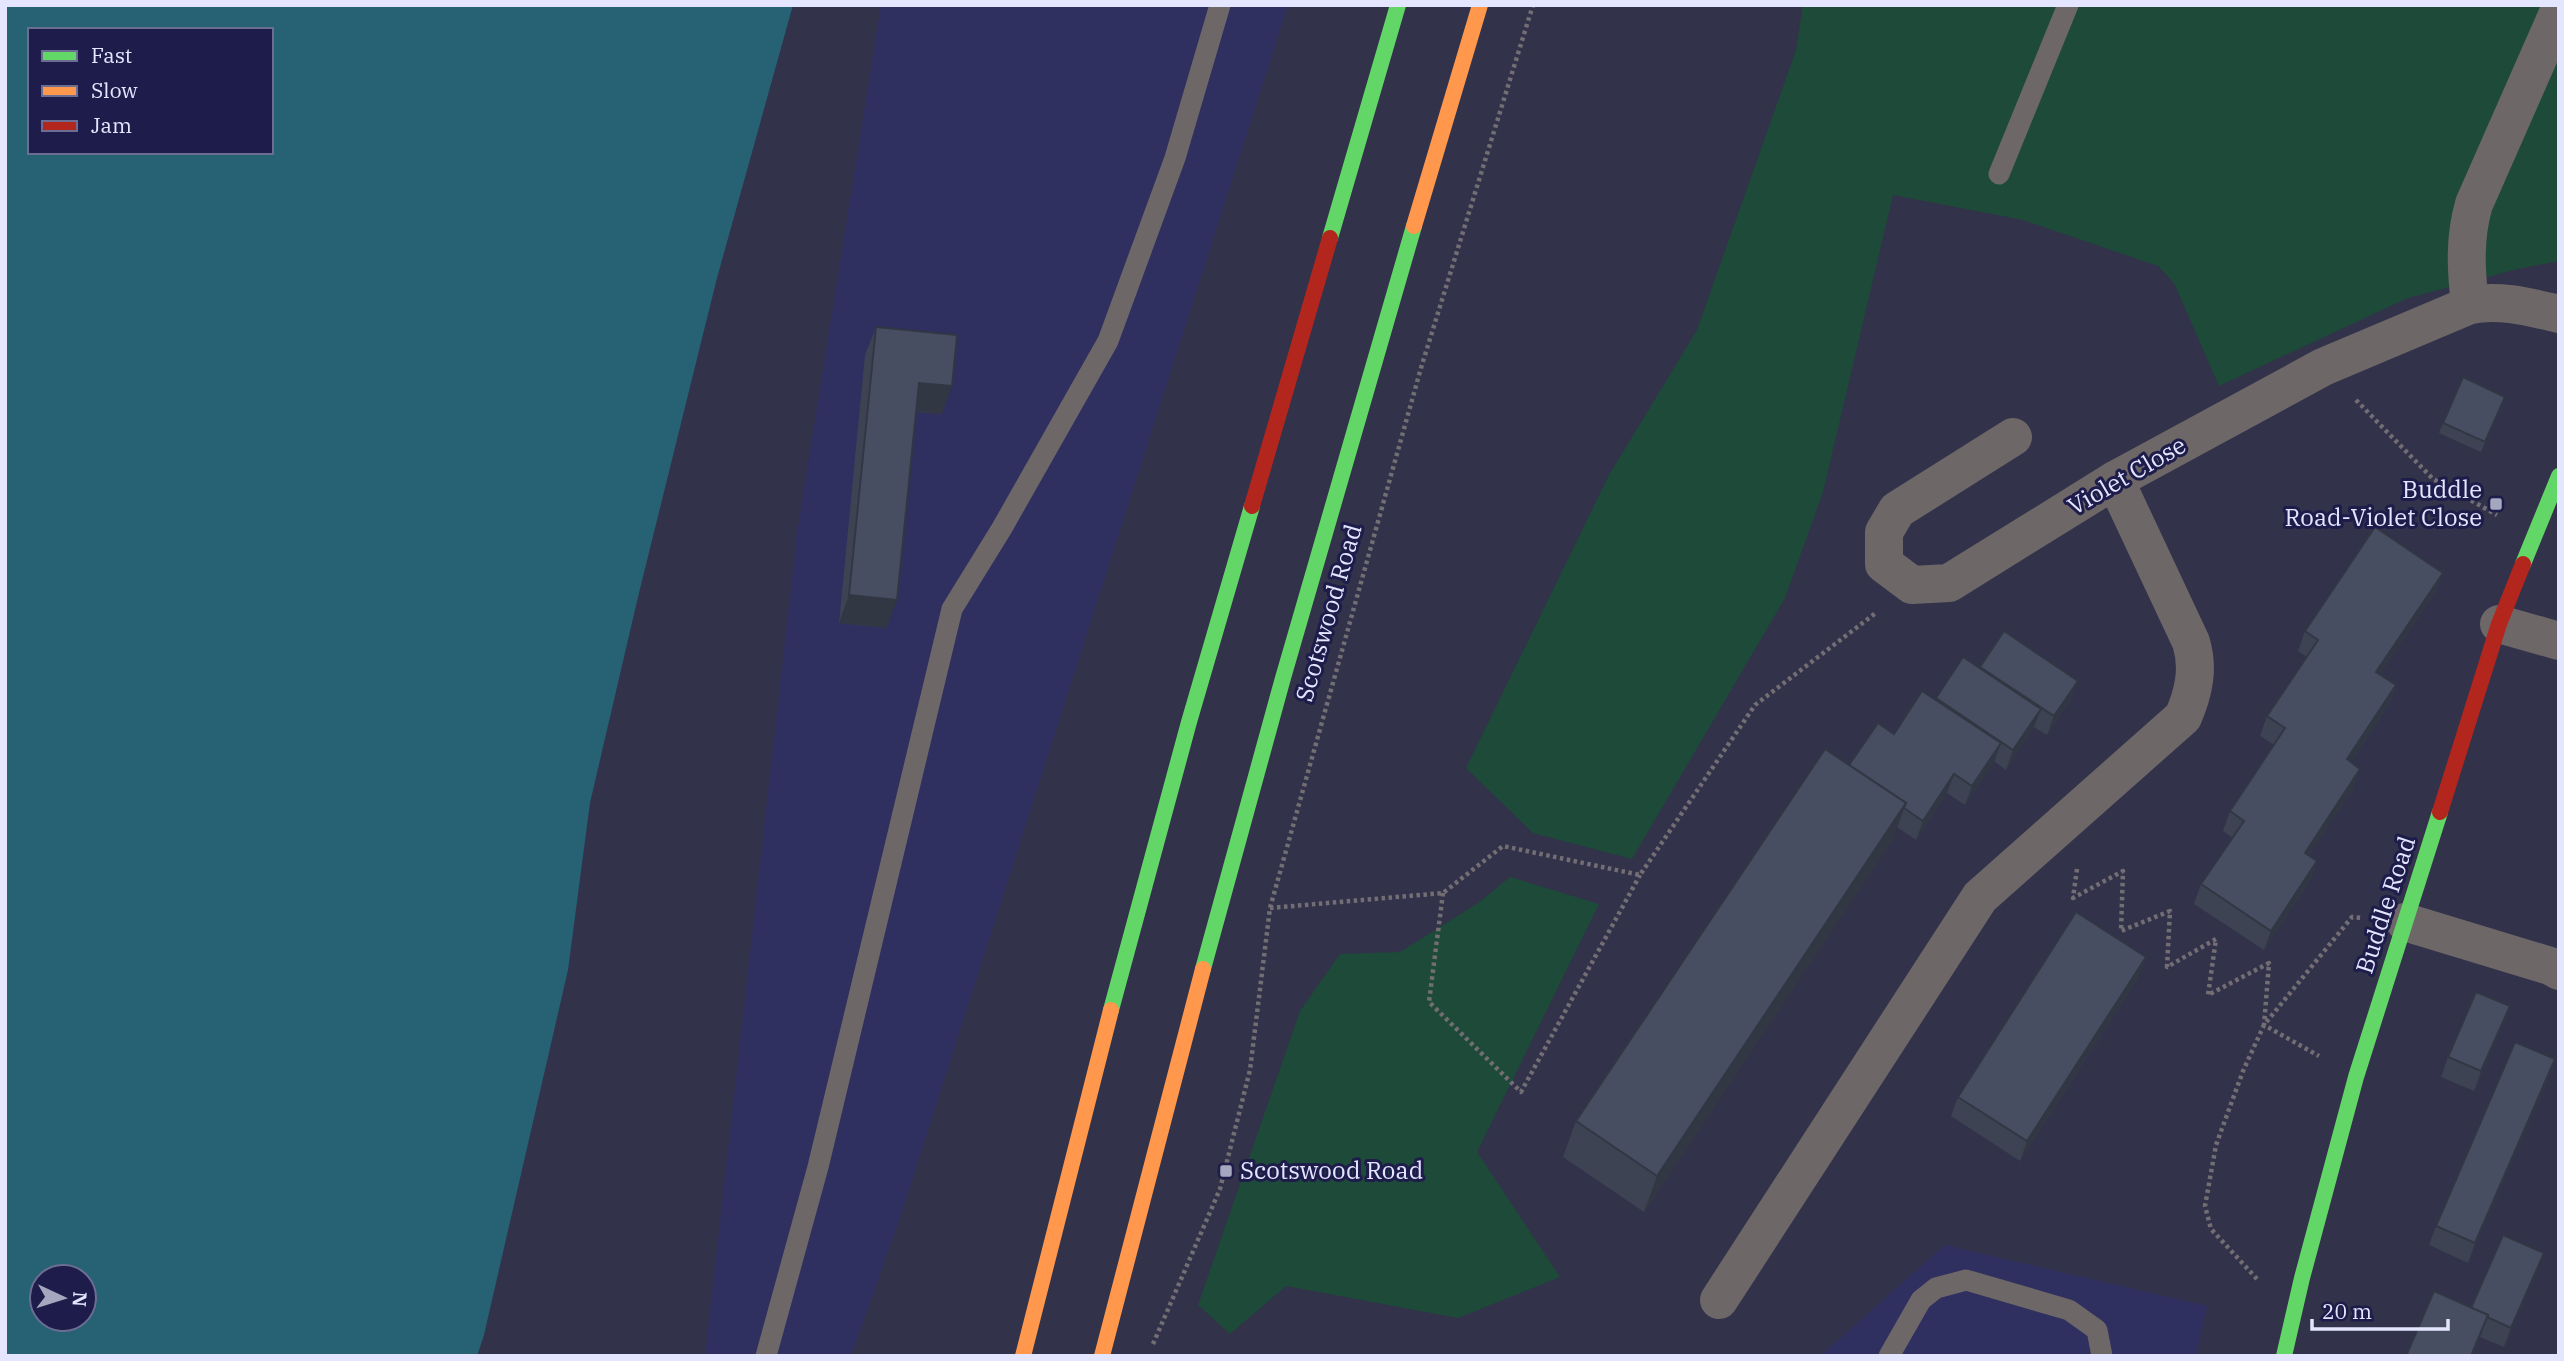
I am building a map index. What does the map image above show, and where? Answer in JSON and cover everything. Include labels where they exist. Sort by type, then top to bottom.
[{"type":"main road","points":[[1023,1356],[1109,1019],[1193,709],[1398,5]]},
{"type":"main road","name":"Scotswood Road","points":[[1102,1356],[1219,910],[1318,550],[1480,5]]},
{"type":"main road","name":"Buddle Road","points":[[2284,1356],[2356,1077],[2499,624],[2559,476]]},
{"type":"street","points":[[2470,305],[2466,248],[2468,225],[2474,204],[2559,11]]},
{"type":"street","name":"Violet Close","points":[[1912,585],[1949,583],[2115,480],[2323,367],[2470,305],[2504,303],[2559,314]]},
{"type":"street","points":[[1912,585],[1884,564],[1884,532],[1897,510],[2013,436]]},
{"type":"street","points":[[1719,1300],[1980,897],[2183,717],[2193,684],[2196,659],[2191,642],[2115,480]]},
{"type":"street","points":[[2499,624],[2559,641]]},
{"type":"street","points":[[2405,922],[2559,971]]},
{"type":"lane","points":[[766,1356],[818,1167],[952,609],[1002,528],[1108,341],[1175,158],[1220,5]]},
{"type":"lane","points":[[1999,174],[2068,5]]},
{"type":"lane","points":[[1889,1356],[1921,1300],[1936,1287],[1966,1280],[2069,1310],[2097,1330],[2102,1356]]},
{"type":"path","name":"Scotswood Road","points":[[1151,1347],[1220,1189],[1250,1070],[1270,908],[1421,369],[1533,5]]},
{"type":"path","points":[[2323,367],[2433,480],[2534,536]]},
{"type":"path","points":[[1443,893],[1429,1002],[1521,1092],[1640,875],[1755,705],[1912,585]]},
{"type":"path","points":[[1270,908],[1443,893],[1503,846],[1640,875]]},
{"type":"path","points":[[2078,861],[2073,898],[2123,871],[2121,931],[2170,911],[2167,967],[2217,939],[2208,995],[2269,963],[2264,1025]]},
{"type":"path","points":[[2293,1317],[2211,1229],[2206,1206],[2216,1145],[2243,1070],[2264,1025],[2352,917],[2405,922]]},
{"type":"path","points":[[2264,1025],[2356,1077]]},
{"type":"shaded area","points":[[881,5],[1288,5],[899,1221],[851,1356],[705,1356],[797,533]]},
{"type":"shaded area","points":[[1945,1245],[2207,1306],[2196,1356],[1820,1356]]},
{"type":"green space","points":[[1803,5],[2559,5],[2559,261],[2408,298],[2219,386],[2174,283],[2158,266],[2023,220],[1893,195],[1823,492],[1785,598],[1632,859],[1533,833],[1466,768],[1609,475],[1697,330],[1796,50]]},
{"type":"green space","points":[[1510,877],[1599,904],[1477,1152],[1560,1277],[1458,1318],[1286,1286],[1230,1334],[1198,1305],[1300,1011],[1340,954],[1400,952],[1478,903]]},
{"type":"water","points":[[5,5],[793,5],[717,278],[590,803],[568,970],[477,1356],[5,1356]]},
{"type":"building","points":[[876,327],[957,335],[952,386],[919,383],[897,600],[849,595]]},
{"type":"building","points":[[2463,377],[2505,397],[2485,442],[2443,423]]},
{"type":"building","points":[[2375,527],[2443,573],[2376,672],[2396,685],[2347,759],[2360,769],[2305,853],[2317,861],[2271,931],[2201,884],[2244,821],[2230,811],[2285,728],[2267,716],[2318,640],[2305,631]]},
{"type":"building","points":[[2004,631],[2078,681],[2054,716],[1980,667]]},
{"type":"building","points":[[1963,657],[2041,709],[2013,750],[1936,698]]},
{"type":"building","points":[[1922,691],[2001,743],[1972,786],[1954,774],[1923,821],[1904,808],[1906,803],[1849,765],[1878,723],[1894,734]]},
{"type":"building","points":[[1825,749],[1906,803],[1657,1176],[1576,1121]]},
{"type":"building","points":[[2076,912],[2146,957],[2027,1141],[1958,1097]]},
{"type":"building","points":[[2476,992],[2510,1006],[2481,1071],[2448,1057]]},
{"type":"building","points":[[2515,1042],[2555,1059],[2475,1243],[2436,1226]]},
{"type":"building","points":[[2503,1235],[2544,1253],[2511,1328],[2471,1308]]},
{"type":"building","points":[[2434,1291],[2488,1315],[2471,1356],[2406,1356]]},
{"type":"traffic: fast","points":[[1330,238],[1398,5]]},
{"type":"traffic: fast","points":[[1203,969],[1283,678],[1414,226]]},
{"type":"traffic: fast","points":[[2523,564],[2559,476]]},
{"type":"traffic: fast","points":[[1111,1010],[1189,722],[1252,506]]},
{"type":"traffic: fast","points":[[2284,1356],[2356,1077],[2440,812]]},
{"type":"traffic: slow","points":[[1414,226],[1480,5]]},
{"type":"traffic: slow","points":[[1102,1356],[1203,969]]},
{"type":"traffic: slow","points":[[1023,1356],[1111,1010]]},
{"type":"traffic: jam","points":[[1252,506],[1330,238]]},
{"type":"traffic: jam","points":[[2440,812],[2499,624],[2523,564]]},
{"type":"place","name":"Buddle Road-Violet Close","points":[[2496,504]]},
{"type":"place","name":"Scotswood Road","points":[[1226,1171]]}]
